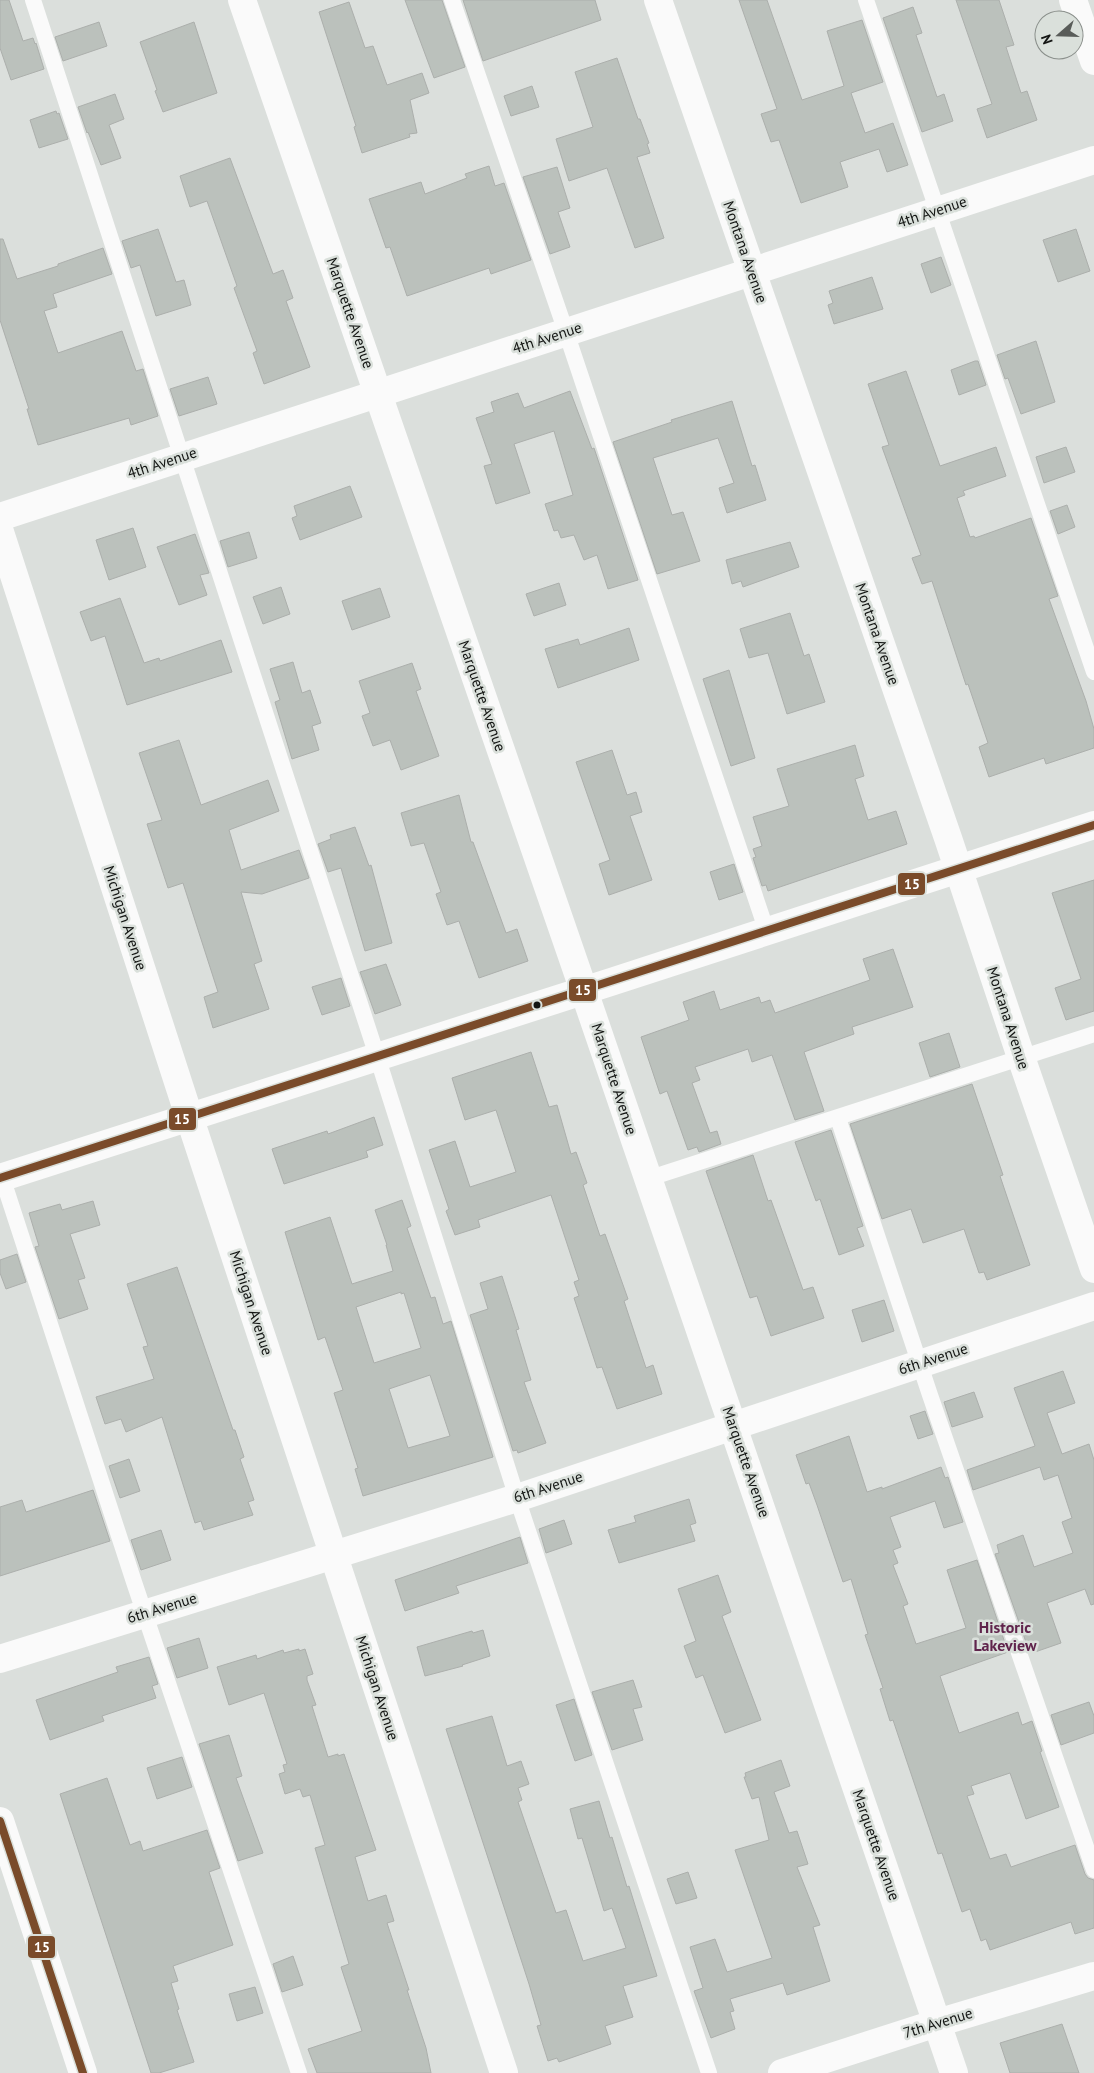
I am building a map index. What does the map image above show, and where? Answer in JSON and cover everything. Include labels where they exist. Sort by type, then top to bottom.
[{"type":"street","name":"Marquette Avenue","points":[[242,0],[647,1179],[734,1425],[954,2073]]},
{"type":"street","name":"Montana Avenue","points":[[658,0],[959,870],[1094,1269]]},
{"type":"street","points":[[1073,0],[1094,61]]},
{"type":"street","name":"4th Avenue","points":[[0,517],[182,456],[1094,160]]},
{"type":"street","name":"Michigan Avenue","points":[[0,532],[189,1116],[504,2073]]},
{"type":"street","points":[[1,1177],[959,870],[1094,824]]},
{"type":"street","name":"6th Avenue","points":[[0,1659],[517,1498],[1094,1306]]},
{"type":"street","points":[[0,1821],[83,2073]]},
{"type":"street","name":"7th Avenue","points":[[782,2073],[937,2023],[1094,1976]]},
{"type":"lane","points":[[33,0],[377,1056],[517,1498],[709,2073]]},
{"type":"lane","points":[[452,0],[566,332],[767,932]]},
{"type":"lane","points":[[866,0],[1094,672]]},
{"type":"lane","points":[[647,1179],[1094,1034]]},
{"type":"lane","points":[[838,1118],[919,1364],[1094,1870]]},
{"type":"lane","points":[[1,1177],[144,1613],[299,2073]]},
{"type":"building","points":[[0,0],[9,0],[23,41],[33,38],[44,69],[11,80],[0,48]]},
{"type":"building","points":[[405,0],[442,0],[465,67],[434,78]]},
{"type":"building","points":[[463,0],[595,0],[601,20],[483,61]]},
{"type":"building","points":[[739,0],[767,0],[802,100],[844,86],[827,31],[862,20],[883,82],[851,93],[865,133],[893,123],[908,165],[887,172],[879,149],[840,162],[848,187],[801,203],[779,140],[771,142],[761,114],[777,109]]},
{"type":"building","points":[[956,0],[999,0],[1014,45],[1006,47],[1021,93],[1027,91],[1037,120],[987,138],[977,109],[992,104]]},
{"type":"building","points":[[349,2],[365,48],[373,46],[387,85],[422,73],[429,93],[410,100],[417,133],[409,134],[410,137],[362,153],[354,127],[356,126],[319,12]]},
{"type":"building","points":[[913,7],[922,33],[916,35],[937,97],[944,94],[953,121],[922,132],[883,18]]},
{"type":"building","points":[[99,22],[107,46],[63,61],[55,37]]},
{"type":"building","points":[[194,22],[217,93],[163,112],[140,42]]},
{"type":"building","points":[[617,58],[638,119],[640,119],[649,143],[647,144],[650,153],[637,157],[664,238],[635,248],[607,168],[569,181],[556,139],[593,127],[575,72]]},
{"type":"building","points":[[532,86],[539,107],[511,116],[504,96]]},
{"type":"building","points":[[115,94],[124,119],[109,125],[121,158],[101,165],[78,107]]},
{"type":"building","points":[[56,111],[57,114],[59,113],[68,139],[39,148],[30,120]]},
{"type":"building","points":[[230,158],[273,274],[283,270],[293,298],[286,301],[310,367],[264,384],[253,353],[257,351],[234,288],[237,286],[207,201],[190,207],[180,176]]},
{"type":"building","points":[[489,166],[495,186],[504,183],[531,260],[491,274],[489,268],[407,296],[390,247],[386,248],[369,199],[421,182],[425,194],[467,178],[465,174]]},
{"type":"building","points":[[557,167],[570,208],[558,212],[570,247],[550,254],[523,177]]},
{"type":"building","points":[[158,229],[176,282],[184,280],[191,305],[156,316],[140,265],[131,268],[122,241]]},
{"type":"building","points":[[1076,229],[1090,271],[1058,282],[1043,240]]},
{"type":"building","points":[[0,239],[3,239],[17,279],[58,266],[58,264],[103,248],[112,274],[53,294],[57,307],[44,311],[58,353],[122,331],[136,371],[143,369],[158,416],[131,425],[129,418],[38,445],[27,409],[29,409],[0,320]]},
{"type":"building","points":[[941,257],[951,285],[931,293],[921,264]]},
{"type":"building","points":[[872,277],[883,309],[834,324],[828,305],[833,303],[829,291]]},
{"type":"building","points":[[1036,341],[1055,402],[1021,414],[1008,378],[1005,379],[997,355]]},
{"type":"building","points":[[978,361],[986,385],[959,395],[951,370]]},
{"type":"building","points":[[906,371],[940,466],[996,447],[1006,476],[963,491],[965,495],[957,498],[970,537],[974,536],[975,538],[1031,518],[1058,596],[1049,599],[1086,701],[1094,729],[1094,748],[1046,764],[1044,758],[989,777],[979,747],[988,743],[968,684],[966,685],[932,581],[922,584],[912,558],[921,555],[882,447],[889,445],[868,384]]},
{"type":"building","points":[[208,377],[217,404],[179,416],[170,389]]},
{"type":"building","points":[[570,391],[592,449],[594,448],[638,580],[608,589],[597,555],[584,560],[574,535],[561,538],[558,530],[554,531],[545,504],[573,495],[554,431],[514,444],[530,493],[496,504],[484,466],[492,464],[476,418],[494,412],[491,402],[518,393],[524,408]]},
{"type":"building","points":[[732,401],[752,466],[755,465],[766,500],[727,513],[719,488],[734,483],[718,438],[653,458],[672,515],[683,512],[700,561],[657,574],[613,442],[672,422],[671,420]]},
{"type":"building","points":[[1066,447],[1075,472],[1044,483],[1036,457]]},
{"type":"building","points":[[350,486],[362,517],[300,540],[292,518],[297,516],[294,506]]},
{"type":"building","points":[[1067,505],[1075,527],[1058,534],[1050,511]]},
{"type":"building","points":[[133,528],[146,567],[109,580],[96,540]]},
{"type":"building","points":[[249,532],[257,558],[228,567],[220,541]]},
{"type":"building","points":[[195,534],[209,573],[200,575],[207,595],[179,605],[157,547]]},
{"type":"building","points":[[790,542],[799,567],[743,587],[741,581],[732,584],[726,560]]},
{"type":"building","points":[[559,583],[566,605],[534,616],[526,594]]},
{"type":"building","points":[[281,587],[290,614],[263,624],[253,597]]},
{"type":"building","points":[[380,588],[390,617],[352,630],[342,601]]},
{"type":"building","points":[[120,598],[144,663],[159,658],[160,661],[221,640],[232,672],[127,705],[105,636],[91,641],[80,612]]},
{"type":"building","points":[[790,613],[804,656],[809,654],[825,702],[787,714],[768,653],[749,658],[740,629]]},
{"type":"building","points":[[629,628],[639,660],[558,688],[545,649],[578,639],[580,645]]},
{"type":"building","points":[[293,662],[302,693],[310,690],[321,723],[312,726],[319,750],[292,759],[275,702],[280,700],[270,669]]},
{"type":"building","points":[[412,663],[421,689],[416,691],[439,756],[401,770],[390,740],[373,746],[362,716],[370,713],[359,681]]},
{"type":"building","points":[[729,670],[755,758],[731,766],[703,679]]},
{"type":"building","points":[[179,740],[201,805],[268,780],[279,811],[229,830],[241,870],[299,850],[309,878],[262,894],[241,892],[262,961],[254,964],[269,1009],[213,1028],[204,997],[218,992],[183,883],[168,888],[147,824],[162,820],[139,753]]},
{"type":"building","points":[[855,745],[864,776],[855,779],[868,820],[896,811],[907,844],[768,891],[766,885],[762,886],[753,858],[756,857],[753,849],[762,846],[753,817],[789,806],[777,769]]},
{"type":"building","points":[[612,750],[627,795],[636,792],[642,812],[630,816],[652,880],[609,895],[599,864],[610,860],[576,762]]},
{"type":"building","points":[[459,795],[471,842],[473,842],[506,933],[517,929],[528,961],[479,978],[459,921],[447,925],[436,894],[441,892],[424,843],[411,846],[401,813]]},
{"type":"building","points":[[355,827],[369,866],[371,865],[392,943],[365,951],[341,868],[328,872],[318,844],[331,839],[330,835]]},
{"type":"building","points":[[734,864],[743,892],[719,900],[710,872]]},
{"type":"building","points":[[1094,880],[1094,1011],[1066,1020],[1055,988],[1081,979],[1052,893]]},
{"type":"building","points":[[893,949],[913,1007],[852,1027],[854,1034],[804,1052],[824,1111],[795,1120],[772,1055],[752,1062],[748,1049],[695,1067],[700,1080],[692,1083],[710,1133],[717,1131],[721,1144],[699,1152],[697,1147],[688,1150],[667,1091],[660,1094],[641,1037],[689,1020],[683,1002],[714,991],[720,1010],[759,997],[761,1003],[770,1000],[775,1013],[870,980],[863,959]]},
{"type":"building","points":[[386,964],[401,1005],[375,1014],[360,972]]},
{"type":"building","points":[[341,978],[350,1006],[322,1015],[312,987]]},
{"type":"building","points":[[949,1033],[960,1067],[930,1077],[919,1043]]},
{"type":"building","points":[[531,1052],[549,1107],[557,1105],[571,1154],[576,1152],[587,1183],[583,1185],[600,1236],[605,1234],[628,1299],[624,1301],[646,1368],[653,1365],[662,1394],[617,1409],[602,1367],[597,1368],[574,1298],[579,1296],[574,1282],[579,1280],[551,1195],[478,1220],[480,1227],[455,1235],[446,1211],[449,1209],[429,1150],[455,1141],[470,1187],[516,1172],[496,1110],[465,1120],[452,1078]]},
{"type":"building","points":[[972,1084],[1003,1175],[1000,1176],[1030,1265],[987,1280],[984,1272],[979,1273],[964,1229],[923,1243],[911,1209],[882,1219],[850,1124]]},
{"type":"building","points":[[374,1117],[383,1145],[366,1151],[368,1157],[284,1184],[272,1149],[327,1131],[328,1134]]},
{"type":"building","points":[[831,1130],[863,1226],[857,1228],[864,1246],[839,1255],[820,1199],[816,1201],[795,1142]]},
{"type":"building","points":[[753,1155],[768,1201],[771,1200],[803,1290],[813,1287],[824,1318],[771,1336],[757,1296],[750,1298],[706,1171]]},
{"type":"building","points":[[402,1200],[411,1226],[407,1228],[431,1298],[435,1297],[443,1324],[451,1321],[493,1457],[363,1496],[355,1469],[358,1468],[334,1393],[343,1390],[325,1337],[318,1340],[285,1232],[330,1217],[352,1284],[393,1271],[387,1245],[375,1210]],"holes":[[[401,1292],[401,1294],[404,1293],[421,1348],[374,1363],[356,1307]],[[430,1375],[450,1436],[408,1448],[389,1389]]]},
{"type":"building","points":[[93,1201],[100,1225],[70,1234],[85,1278],[78,1280],[88,1309],[59,1319],[35,1247],[39,1246],[29,1213],[60,1204],[62,1210]]},
{"type":"building","points":[[17,1254],[26,1282],[6,1289],[0,1273],[0,1260]]},
{"type":"building","points":[[177,1267],[244,1457],[240,1459],[254,1500],[248,1502],[253,1515],[204,1530],[201,1521],[195,1523],[162,1417],[126,1432],[121,1419],[105,1424],[96,1397],[154,1379],[143,1347],[148,1346],[127,1284]]},
{"type":"building","points":[[502,1276],[519,1329],[516,1330],[531,1380],[524,1382],[546,1443],[518,1453],[517,1450],[513,1451],[470,1315],[488,1309],[480,1283]]},
{"type":"building","points":[[884,1300],[894,1331],[862,1342],[852,1310]]},
{"type":"building","points":[[1063,1371],[1075,1403],[1047,1413],[1062,1454],[1089,1444],[1094,1460],[1094,1604],[1091,1605],[1085,1589],[1047,1603],[1061,1643],[1035,1652],[1032,1643],[1027,1645],[995,1554],[999,1553],[997,1545],[1023,1535],[1034,1567],[1073,1553],[1062,1522],[1072,1518],[1058,1475],[1044,1480],[1040,1467],[973,1490],[967,1470],[1035,1446],[1014,1388]]},
{"type":"building","points":[[974,1392],[983,1417],[952,1427],[944,1402]]},
{"type":"building","points":[[925,1411],[933,1434],[918,1439],[910,1416]]},
{"type":"building","points":[[849,1436],[867,1492],[882,1487],[882,1489],[941,1467],[945,1478],[948,1477],[963,1522],[944,1528],[935,1501],[890,1517],[901,1547],[893,1550],[898,1563],[893,1565],[908,1604],[903,1606],[916,1644],[966,1628],[947,1570],[977,1560],[1008,1652],[940,1676],[959,1733],[1018,1712],[1022,1725],[1032,1721],[1042,1751],[1040,1752],[1059,1807],[1026,1819],[1010,1773],[971,1786],[974,1794],[967,1796],[990,1859],[1006,1854],[1011,1867],[1075,1845],[1085,1874],[1088,1878],[1094,1880],[1094,1928],[1075,1934],[1071,1922],[990,1950],[986,1939],[981,1941],[970,1909],[962,1912],[942,1853],[938,1854],[893,1720],[890,1721],[880,1689],[883,1688],[865,1635],[868,1634],[851,1579],[843,1582],[809,1483],[806,1484],[796,1455]]},
{"type":"building","points":[[129,1459],[140,1491],[120,1498],[109,1466]]},
{"type":"building","points":[[93,1490],[110,1541],[0,1576],[0,1507],[22,1500],[26,1512]]},
{"type":"building","points":[[689,1499],[696,1523],[690,1525],[695,1541],[619,1563],[608,1530],[636,1522],[634,1516]]},
{"type":"building","points":[[564,1520],[572,1544],[546,1553],[539,1529]]},
{"type":"building","points":[[161,1530],[171,1560],[141,1570],[131,1540]]},
{"type":"building","points":[[520,1537],[528,1563],[456,1586],[459,1593],[405,1611],[395,1580]]},
{"type":"building","points":[[718,1575],[731,1612],[722,1616],[761,1720],[725,1733],[703,1675],[696,1678],[684,1646],[696,1641],[678,1589]]},
{"type":"building","points":[[483,1630],[490,1656],[463,1666],[425,1676],[417,1647],[472,1631],[473,1633]]},
{"type":"building","points":[[199,1638],[208,1668],[177,1678],[167,1648]]},
{"type":"building","points":[[299,1649],[299,1651],[305,1649],[313,1674],[307,1676],[307,1680],[316,1705],[312,1706],[328,1757],[344,1754],[376,1850],[355,1857],[368,1901],[386,1895],[394,1921],[387,1923],[409,1990],[407,1990],[426,2048],[431,2073],[317,2073],[308,2049],[362,2031],[341,1967],[349,1964],[315,1848],[325,1845],[310,1795],[303,1797],[300,1789],[285,1794],[279,1774],[285,1772],[283,1765],[287,1764],[264,1693],[229,1705],[217,1667],[256,1655],[257,1659],[283,1650],[284,1653]]},
{"type":"building","points":[[149,1657],[158,1684],[152,1686],[156,1698],[102,1716],[104,1721],[50,1740],[36,1700],[118,1672],[116,1667]]},
{"type":"building","points":[[633,1680],[642,1707],[633,1709],[643,1740],[612,1750],[592,1692]]},
{"type":"building","points":[[574,1699],[592,1755],[575,1761],[556,1705]]},
{"type":"building","points":[[1089,1702],[1094,1716],[1094,1733],[1061,1745],[1051,1715]]},
{"type":"building","points":[[492,1716],[507,1766],[521,1761],[529,1784],[518,1788],[522,1800],[518,1802],[556,1913],[566,1910],[583,1961],[626,1948],[612,1908],[604,1911],[582,1838],[578,1839],[570,1809],[599,1801],[627,1887],[629,1886],[657,1976],[623,1986],[633,2017],[605,2026],[611,2044],[559,2062],[557,2058],[548,2061],[537,2026],[541,2025],[529,1984],[446,1729]]},
{"type":"building","points":[[229,1735],[242,1776],[236,1778],[263,1853],[238,1861],[199,1744]]},
{"type":"building","points":[[182,1757],[192,1787],[157,1799],[147,1768]]},
{"type":"building","points":[[781,1760],[790,1786],[774,1792],[789,1833],[797,1831],[808,1864],[797,1867],[820,1925],[813,1927],[830,1981],[787,1995],[783,1983],[730,1999],[734,2011],[730,2012],[735,2029],[711,2038],[694,1991],[703,1988],[690,1947],[715,1939],[727,1972],[772,1958],[735,1850],[769,1840],[759,1797],[752,1799],[744,1777],[746,1777],[745,1773]]},
{"type":"building","points":[[107,1778],[130,1845],[140,1841],[143,1851],[207,1830],[220,1868],[209,1872],[233,1945],[173,1966],[178,1981],[171,1983],[179,2009],[177,2010],[194,2062],[159,2073],[151,2073],[60,1794]]},
{"type":"building","points":[[688,1872],[697,1898],[676,1904],[667,1879]]},
{"type":"building","points":[[293,1956],[303,1985],[282,1992],[273,1964]]},
{"type":"building","points":[[255,1987],[263,2013],[237,2021],[229,1994]]},
{"type":"building","points":[[1062,2024],[1079,2073],[1010,2073],[1000,2043]]},
{"type":"transit line","name":"15","points":[[0,1178],[1094,825]]},
{"type":"transit line","name":"15","points":[[0,1821],[83,2073]]},
{"type":"district","name":"Historic Lakeview","points":[[1005,1636]]}]
